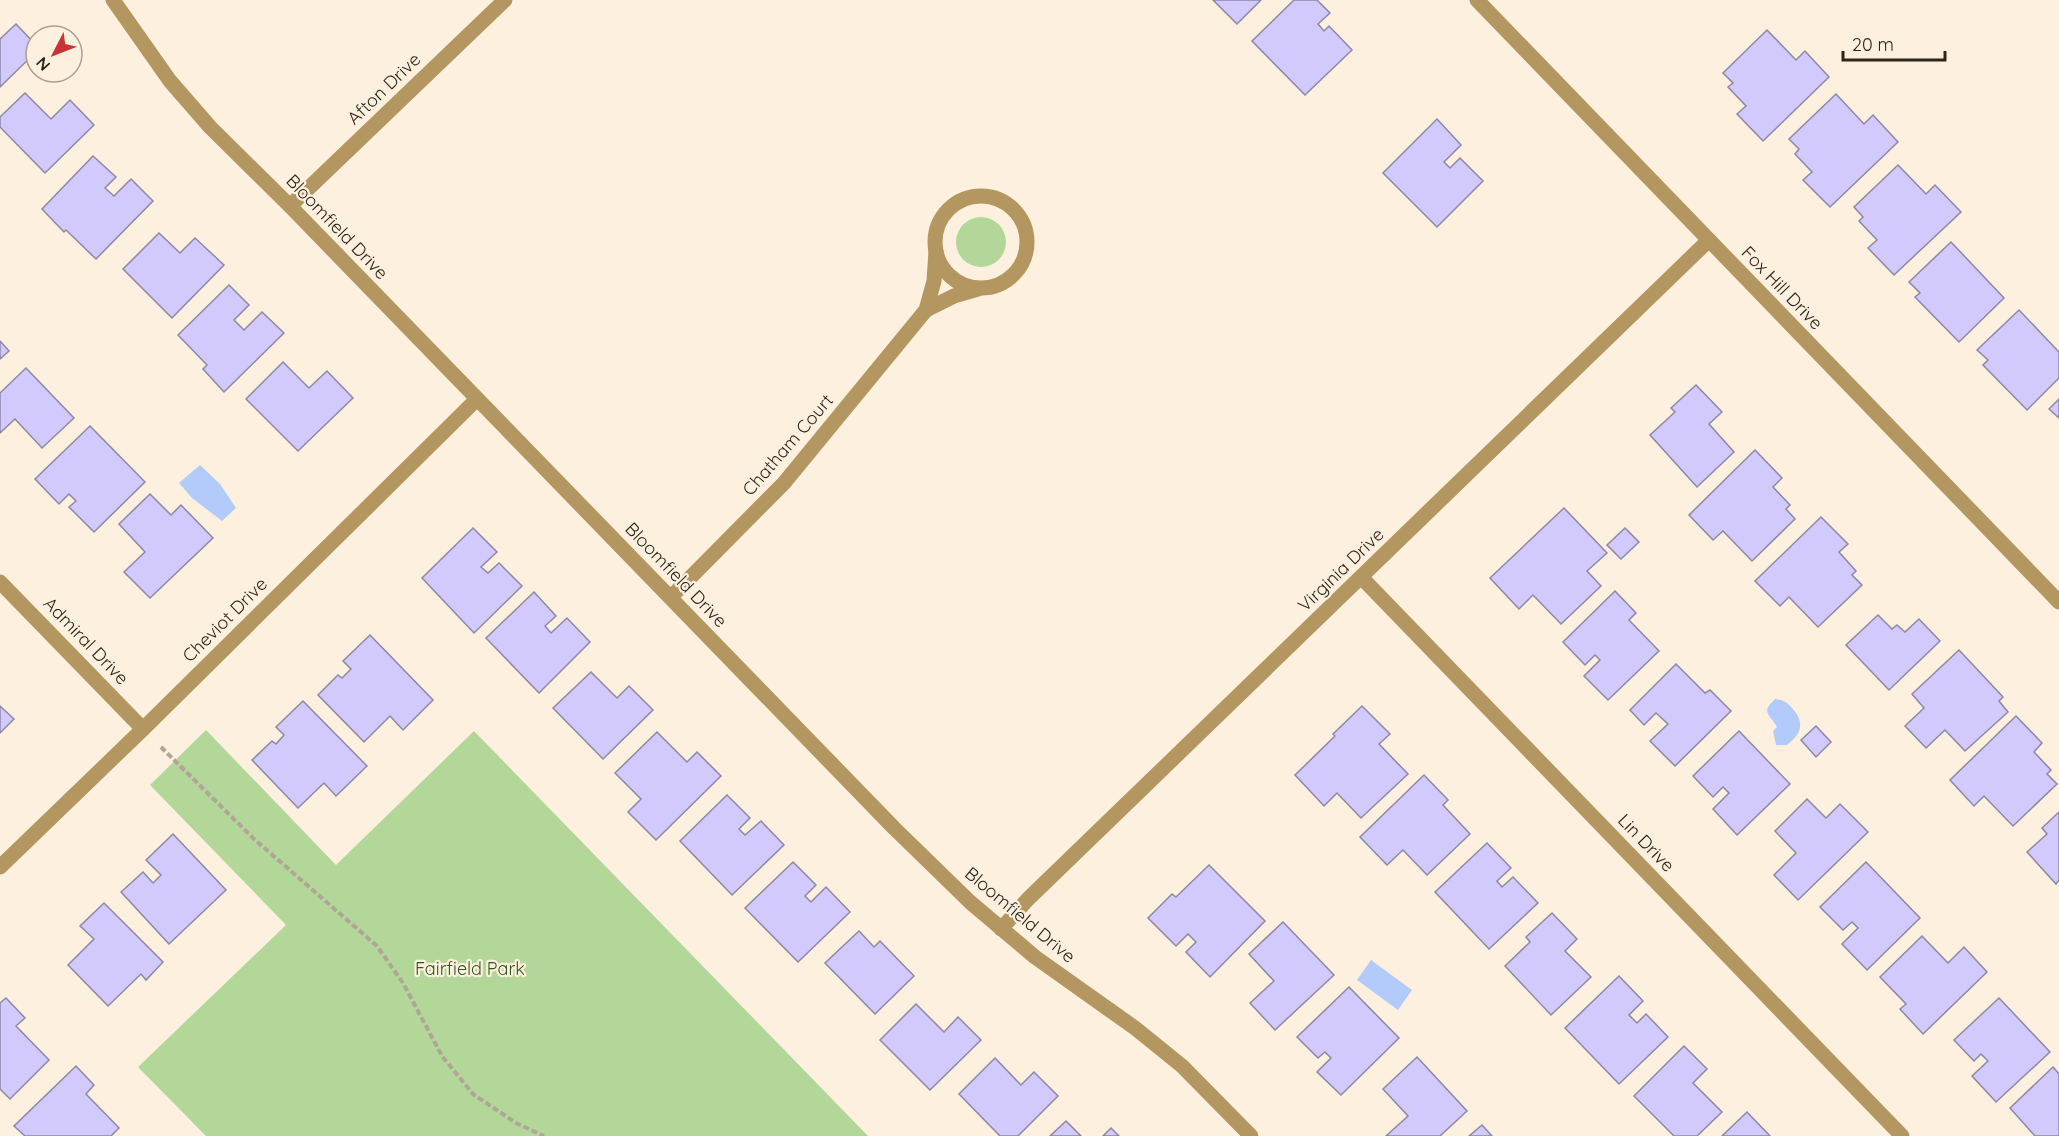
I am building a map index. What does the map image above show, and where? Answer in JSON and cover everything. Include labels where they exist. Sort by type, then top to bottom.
[{"type":"street","name":"Bloomfield Drive","points":[[113,0],[170,81],[210,127],[290,206],[894,828],[1001,929],[1035,957],[1135,1028],[1182,1066],[1251,1136]]},
{"type":"street","name":"Afton Drive","points":[[290,206],[505,0]]},
{"type":"street","name":"Fox Hill Drive","points":[[1477,0],[2059,602]]},
{"type":"street","name":"Chatham Court","points":[[671,597],[784,483],[926,310],[934,281],[936,236],[940,222],[950,209],[962,201],[976,197],[991,198],[1005,203],[1016,213],[1024,226],[1027,240],[1026,256],[1019,269],[1008,280],[995,286],[954,296],[926,310]]},
{"type":"street","name":"Virginia Drive","points":[[1001,929],[1028,899],[1141,789],[1362,578],[1709,240]]},
{"type":"street","points":[[936,251],[942,266],[952,278],[965,285],[980,288]]},
{"type":"street","name":"Cheviot Drive","points":[[0,867],[477,399]]},
{"type":"street","name":"Lin Drive","points":[[1362,578],[1902,1136]]},
{"type":"street","name":"Admiral Drive","points":[[0,582],[143,729]]},
{"type":"path","points":[[143,729],[253,838],[377,946],[403,983],[442,1056],[473,1094],[516,1123],[544,1136]]},
{"type":"green space","points":[[981,217],[999,224],[1006,242],[999,260],[981,267],[963,260],[956,242],[963,224]]},
{"type":"green space","name":"Fairfield Park","points":[[206,730],[336,865],[474,731],[868,1136],[206,1136],[138,1067],[286,925],[150,785]]},
{"type":"water","points":[[200,465],[220,484],[236,508],[222,521],[192,498],[179,483]]},
{"type":"water","points":[[1775,699],[1788,704],[1799,718],[1799,732],[1787,745],[1776,745],[1773,731],[1777,727],[1767,711]]},
{"type":"water","points":[[1371,960],[1412,990],[1398,1010],[1357,980]]},
{"type":"building","points":[[1213,0],[1261,0],[1237,24]]},
{"type":"building","points":[[1294,0],[1317,0],[1330,13],[1318,24],[1324,31],[1329,26],[1352,50],[1305,95],[1252,41]]},
{"type":"building","points":[[16,24],[24,32],[24,64],[0,87],[0,39]]},
{"type":"building","points":[[1767,30],[1796,60],[1805,51],[1829,77],[1763,141],[1737,114],[1746,106],[1728,87],[1733,83],[1723,73]]},
{"type":"building","points":[[25,93],[51,119],[70,100],[94,125],[45,173],[0,127],[0,117]]},
{"type":"building","points":[[1836,94],[1864,124],[1873,115],[1898,142],[1830,207],[1803,180],[1812,172],[1795,154],[1799,149],[1789,139]]},
{"type":"building","points":[[1437,119],[1461,145],[1444,162],[1450,168],[1460,158],[1483,181],[1437,227],[1383,173]]},
{"type":"building","points":[[93,156],[116,177],[105,188],[114,196],[131,179],[153,201],[96,259],[66,230],[64,232],[42,209]]},
{"type":"building","points":[[1898,165],[1926,194],[1935,185],[1961,212],[1894,275],[1868,248],[1877,240],[1859,221],[1863,217],[1854,207]]},
{"type":"building","points":[[159,233],[180,253],[195,238],[224,265],[172,318],[123,269]]},
{"type":"building","points":[[1951,242],[2004,298],[1959,342],[1915,297],[1920,293],[1909,282]]},
{"type":"building","points":[[229,285],[249,305],[234,320],[244,330],[262,312],[284,333],[224,392],[203,369],[207,365],[178,335]]},
{"type":"building","points":[[2019,310],[2059,352],[2059,378],[2027,410],[1983,365],[1988,360],[1977,350]]},
{"type":"building","points":[[0,341],[9,351],[0,359]]},
{"type":"building","points":[[283,362],[309,388],[327,371],[353,398],[298,451],[246,399]]},
{"type":"building","points":[[26,368],[74,418],[42,448],[15,419],[0,433],[0,393]]},
{"type":"building","points":[[1696,385],[1722,412],[1709,424],[1734,452],[1697,487],[1650,435],[1675,412],[1671,408]]},
{"type":"building","points":[[2059,399],[2059,418],[2049,409]]},
{"type":"building","points":[[90,426],[145,482],[94,532],[69,507],[76,501],[69,494],[59,504],[35,479]]},
{"type":"building","points":[[1755,450],[1782,478],[1773,487],[1790,505],[1786,509],[1795,519],[1752,561],[1723,531],[1713,540],[1689,515]]},
{"type":"building","points":[[150,494],[171,515],[181,505],[213,538],[150,598],[124,572],[145,552],[119,524]]},
{"type":"building","points":[[1564,508],[1607,553],[1587,571],[1601,586],[1561,624],[1533,595],[1519,609],[1490,578]]},
{"type":"building","points":[[1821,517],[1848,544],[1839,552],[1856,571],[1852,575],[1862,585],[1818,627],[1789,597],[1780,606],[1755,581]]},
{"type":"building","points":[[473,528],[497,552],[481,567],[488,573],[499,563],[522,586],[474,633],[422,578]]},
{"type":"building","points":[[1625,528],[1639,542],[1621,559],[1607,545]]},
{"type":"building","points":[[1615,591],[1636,613],[1629,620],[1659,651],[1608,700],[1584,676],[1600,660],[1595,655],[1585,665],[1563,642]]},
{"type":"building","points":[[534,592],[556,616],[545,626],[551,633],[567,618],[590,642],[539,693],[486,638]]},
{"type":"building","points":[[1878,615],[1892,629],[1897,625],[1905,632],[1919,619],[1940,641],[1889,690],[1846,645]]},
{"type":"building","points":[[370,635],[433,700],[403,730],[390,716],[364,742],[318,695],[338,675],[342,678],[351,669],[343,661]]},
{"type":"building","points":[[1959,650],[2003,697],[1999,701],[2008,712],[1965,751],[1945,730],[1926,748],[1905,726],[1924,708],[1912,694]]},
{"type":"building","points":[[1676,664],[1705,693],[1710,690],[1731,711],[1675,766],[1650,741],[1668,724],[1656,713],[1644,725],[1630,710]]},
{"type":"building","points":[[591,672],[617,698],[629,686],[653,710],[603,759],[553,708]]},
{"type":"building","points":[[303,701],[367,766],[336,796],[324,783],[298,808],[252,760],[272,741],[276,744],[284,735],[276,727]]},
{"type":"building","points":[[0,706],[14,719],[0,733]]},
{"type":"building","points":[[1362,706],[1390,734],[1379,744],[1408,774],[1361,818],[1337,793],[1324,806],[1295,775]]},
{"type":"building","points":[[2016,716],[2042,743],[2034,752],[2051,770],[2047,774],[2057,784],[2013,826],[1984,796],[1974,806],[1950,780]]},
{"type":"building","points":[[1816,726],[1831,742],[1816,757],[1801,740]]},
{"type":"building","points":[[1739,731],[1790,784],[1737,835],[1713,809],[1729,793],[1723,787],[1713,797],[1693,776]]},
{"type":"building","points":[[657,732],[687,762],[697,752],[721,776],[656,840],[628,812],[641,799],[615,773]]},
{"type":"building","points":[[1424,775],[1448,800],[1443,805],[1470,834],[1427,875],[1403,850],[1387,865],[1360,837]]},
{"type":"building","points":[[727,795],[750,818],[739,829],[745,835],[761,821],[784,845],[732,895],[680,841]]},
{"type":"building","points":[[1807,799],[1826,818],[1840,804],[1868,832],[1798,900],[1774,875],[1796,853],[1775,831]]},
{"type":"building","points":[[2059,812],[2059,880],[2056,884],[2027,852],[2047,834],[2042,828]]},
{"type":"building","points":[[173,834],[226,890],[169,944],[121,892],[143,872],[153,883],[161,875],[146,860]]},
{"type":"building","points":[[1487,843],[1511,868],[1497,881],[1502,887],[1513,877],[1538,903],[1489,949],[1435,892]]},
{"type":"building","points":[[793,862],[816,885],[805,896],[811,902],[826,887],[850,912],[798,962],[745,908]]},
{"type":"building","points":[[1866,862],[1920,918],[1867,970],[1842,944],[1858,928],[1852,922],[1843,930],[1820,907]]},
{"type":"building","points":[[1209,865],[1265,921],[1210,977],[1186,952],[1196,942],[1188,934],[1176,946],[1148,918],[1172,894],[1176,897]]},
{"type":"building","points":[[104,903],[163,962],[146,980],[141,974],[108,1006],[68,965],[94,939],[80,926]]},
{"type":"building","points":[[1552,913],[1577,939],[1565,951],[1591,977],[1551,1015],[1505,966],[1530,942],[1526,937]]},
{"type":"building","points":[[1283,922],[1334,975],[1275,1030],[1250,1003],[1274,981],[1249,954]]},
{"type":"building","points":[[859,931],[874,947],[880,941],[914,976],[875,1014],[825,963]]},
{"type":"building","points":[[1922,936],[1948,963],[1964,947],[1987,972],[1923,1034],[1900,1009],[1906,1004],[1880,977]]},
{"type":"building","points":[[1619,976],[1643,1001],[1629,1015],[1637,1023],[1646,1014],[1668,1037],[1619,1084],[1565,1028]]},
{"type":"building","points":[[1349,987],[1399,1038],[1341,1095],[1317,1072],[1331,1058],[1325,1052],[1318,1058],[1297,1037]]},
{"type":"building","points":[[6,998],[25,1018],[16,1026],[49,1060],[10,1099],[0,1089],[0,1003]]},
{"type":"building","points":[[1999,998],[2050,1052],[1996,1102],[1972,1076],[1988,1061],[1981,1054],[1974,1061],[1954,1040]]},
{"type":"building","points":[[916,1004],[944,1032],[958,1017],[981,1040],[930,1090],[880,1040]]},
{"type":"building","points":[[1684,1046],[1707,1069],[1693,1083],[1722,1112],[1697,1136],[1674,1136],[1634,1096]]},
{"type":"building","points":[[1417,1057],[1467,1111],[1440,1136],[1386,1136],[1408,1116],[1383,1089]]},
{"type":"building","points":[[995,1058],[1021,1085],[1034,1072],[1058,1096],[1018,1136],[1000,1136],[959,1094]]},
{"type":"building","points":[[76,1066],[94,1085],[86,1094],[119,1128],[111,1136],[25,1136],[14,1126]]},
{"type":"building","points":[[2053,1067],[2059,1074],[2059,1136],[2035,1136],[2010,1108]]},
{"type":"building","points":[[1747,1112],[1770,1136],[1722,1136]]},
{"type":"building","points":[[1066,1121],[1081,1136],[1050,1136]]},
{"type":"building","points":[[1482,1125],[1492,1136],[1469,1136]]},
{"type":"building","points":[[1111,1128],[1119,1136],[1103,1136]]}]
